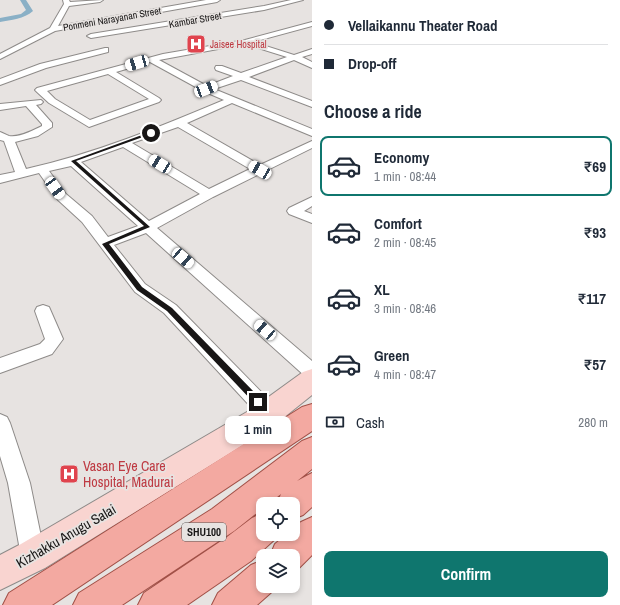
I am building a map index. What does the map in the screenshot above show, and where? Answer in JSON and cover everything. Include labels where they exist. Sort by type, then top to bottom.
[{"type":"main road","points":[[21,605],[312,416]]},
{"type":"main road","name":"SHU100","points":[[91,605],[222,520],[312,451]]},
{"type":"main road","points":[[300,498],[312,488]]},
{"type":"main road","points":[[295,549],[312,533]]},
{"type":"main road","name":"SHU100","points":[[156,605],[239,549],[256,535]]},
{"type":"main road","points":[[230,605],[256,583]]},
{"type":"street","points":[[0,57],[53,29],[67,2],[100,0]]},
{"type":"street","name":"Ponmeni Narayanan Street","points":[[53,29],[218,0]]},
{"type":"street","name":"Kambar Street","points":[[95,41],[300,0]]},
{"type":"street","points":[[109,71],[156,100],[89,124],[52,100],[40,90],[151,59],[245,42],[312,24]]},
{"type":"street","points":[[0,82],[43,66],[105,50],[73,26]]},
{"type":"street","points":[[245,42],[294,57],[312,65]]},
{"type":"street","points":[[206,89],[312,51]]},
{"type":"street","points":[[151,59],[206,89],[312,133]]},
{"type":"street","points":[[219,68],[312,104]]},
{"type":"street","points":[[0,107],[52,100]]},
{"type":"street","points":[[0,179],[22,175],[73,161],[179,123],[232,100]]},
{"type":"street","points":[[22,175],[4,137],[42,130],[47,127],[47,123],[28,103]]},
{"type":"street","points":[[179,123],[260,170]]},
{"type":"street","points":[[124,143],[209,194]]},
{"type":"street","points":[[105,244],[148,227],[209,194],[312,144]]},
{"type":"street","points":[[73,161],[312,372]]},
{"type":"street","points":[[42,169],[62,197],[87,219],[140,288],[170,309],[269,413]]},
{"type":"street","points":[[312,201],[294,211],[312,219]]},
{"type":"street","points":[[0,366],[46,349],[51,344],[54,339],[43,311]]},
{"type":"street","name":"Kizhakku Anugu Salai","points":[[0,573],[33,556],[269,413],[312,380]]},
{"type":"street","points":[[0,423],[19,483],[33,556]]},
{"type":"waterway","points":[[0,20],[23,15],[30,11],[23,0]]},
{"type":"place","name":"Jaisee Hospital","points":[[196,44]]},
{"type":"place","name":"Vasan Eye Care Hospital, Madurai","points":[[69,474]]},
{"type":"route","points":[[151,133],[73,161],[148,227],[105,244],[140,288],[170,309],[258,402]]}]
